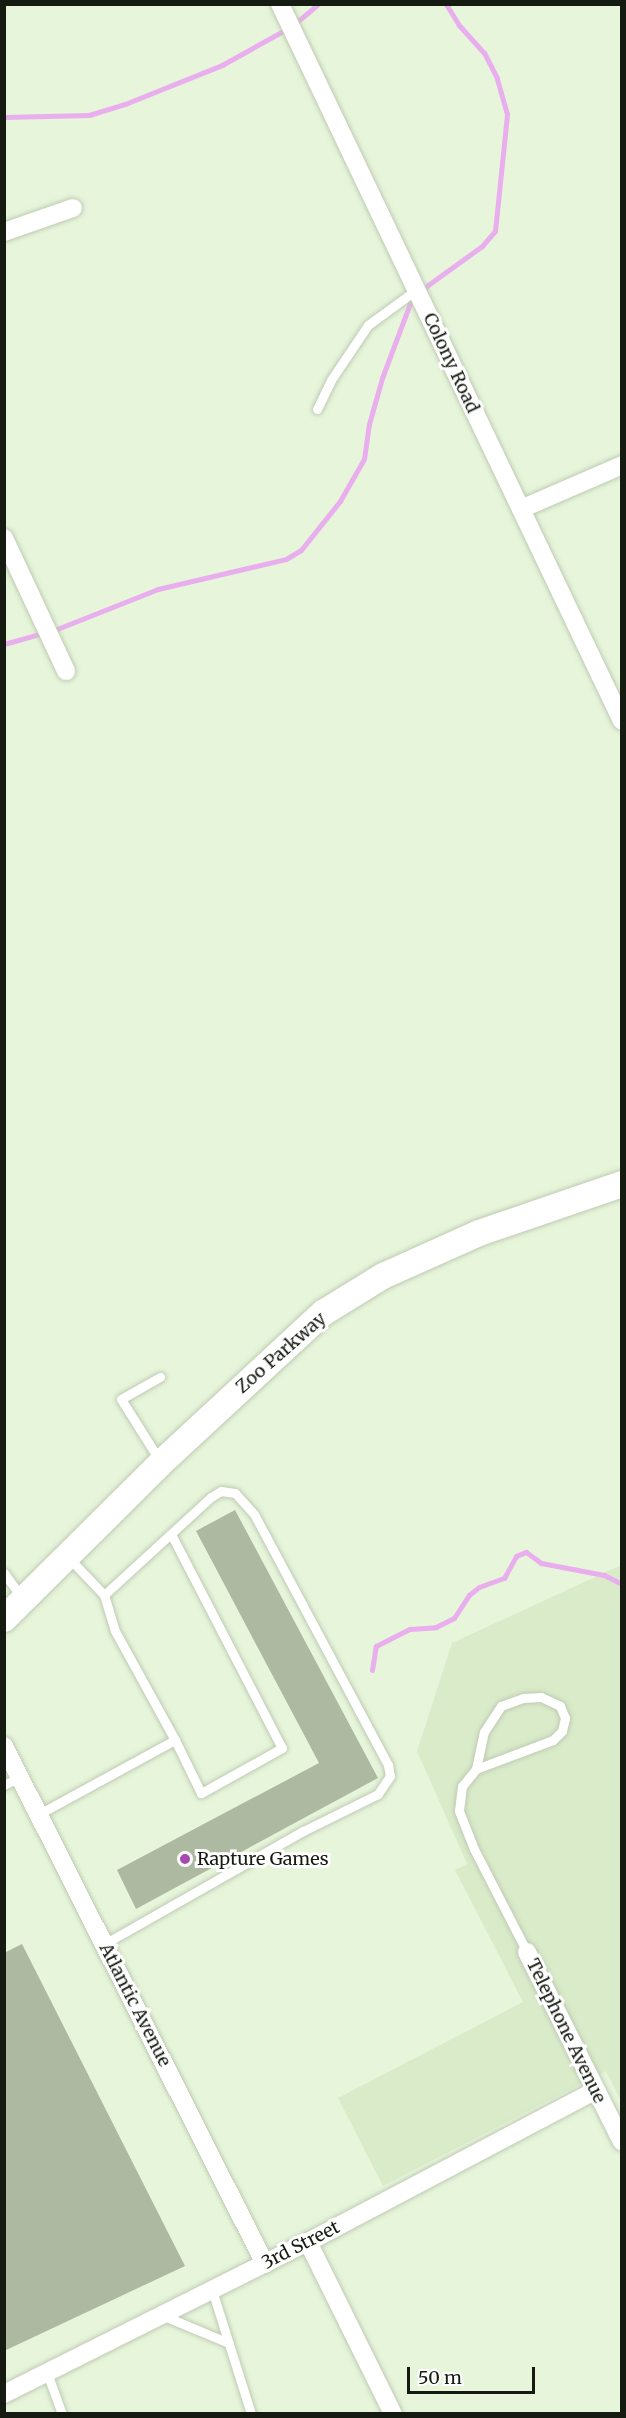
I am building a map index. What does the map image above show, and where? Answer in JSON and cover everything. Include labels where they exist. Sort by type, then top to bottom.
[{"type":"main road","name":"Zoo Parkway","points":[[4,1619],[161,1462],[323,1313],[383,1276],[479,1233],[621,1184]]},
{"type":"street","name":"Colony Road","points":[[280,4],[621,721]]},
{"type":"street","points":[[4,232],[73,208]]},
{"type":"street","points":[[521,509],[621,465]]},
{"type":"street","points":[[4,538],[66,671]]},
{"type":"street","name":"Atlantic Avenue","points":[[4,1746],[12,1781],[39,1814],[265,2264]]},
{"type":"street","name":"Telephone Avenue","points":[[527,1952],[621,2142]]},
{"type":"street","name":"3rd Street","points":[[4,2394],[308,2242],[594,2091]]},
{"type":"street","points":[[308,2242],[393,2414]]},
{"type":"lane","points":[[317,409],[331,380],[368,325],[416,290]]},
{"type":"lane","points":[[160,1377],[121,1399],[161,1462]]},
{"type":"lane","points":[[104,1595],[221,1491],[235,1494],[245,1502],[388,1765],[390,1776],[378,1794],[303,1831],[104,1944]]},
{"type":"lane","points":[[68,1557],[104,1595],[115,1631],[175,1740],[201,1793],[282,1748],[171,1534]]},
{"type":"lane","points":[[4,1574],[23,1600]]},
{"type":"lane","points":[[476,1769],[553,1740],[562,1731],[565,1718],[560,1707],[541,1697],[523,1698],[501,1706],[484,1732],[476,1769],[462,1786],[459,1811],[474,1849],[527,1952]]},
{"type":"lane","points":[[39,1814],[175,1740]]},
{"type":"lane","points":[[212,2290],[251,2414]]},
{"type":"lane","points":[[163,2315],[229,2343]]},
{"type":"lane","points":[[47,2373],[62,2414]]},
{"type":"shaded area","points":[[621,1567],[621,2101],[606,2071],[383,2186],[338,2098],[523,2002],[455,1870],[467,1864],[417,1751],[452,1643]]},
{"type":"building","points":[[235,1510],[378,1778],[136,1909],[117,1870],[319,1763],[196,1531]]},
{"type":"building","points":[[22,1944],[185,2266],[4,2351],[4,1953]]},
{"type":"waterway","points":[[4,117],[89,115],[125,104],[222,65],[292,26],[318,4]]},
{"type":"waterway","points":[[52,631],[158,589],[286,559],[301,550],[340,501],[364,459],[369,424],[382,378],[411,301],[428,285],[482,246],[495,231],[507,114],[497,78],[484,53],[459,25],[446,4]]},
{"type":"waterway","points":[[4,644],[43,633]]},
{"type":"waterway","points":[[372,1670],[376,1646],[410,1629],[436,1627],[454,1618],[469,1595],[479,1587],[504,1578],[516,1556],[526,1552],[541,1563],[604,1575],[622,1584]]},
{"type":"place","name":"Rapture Games","points":[[185,1859]]}]
